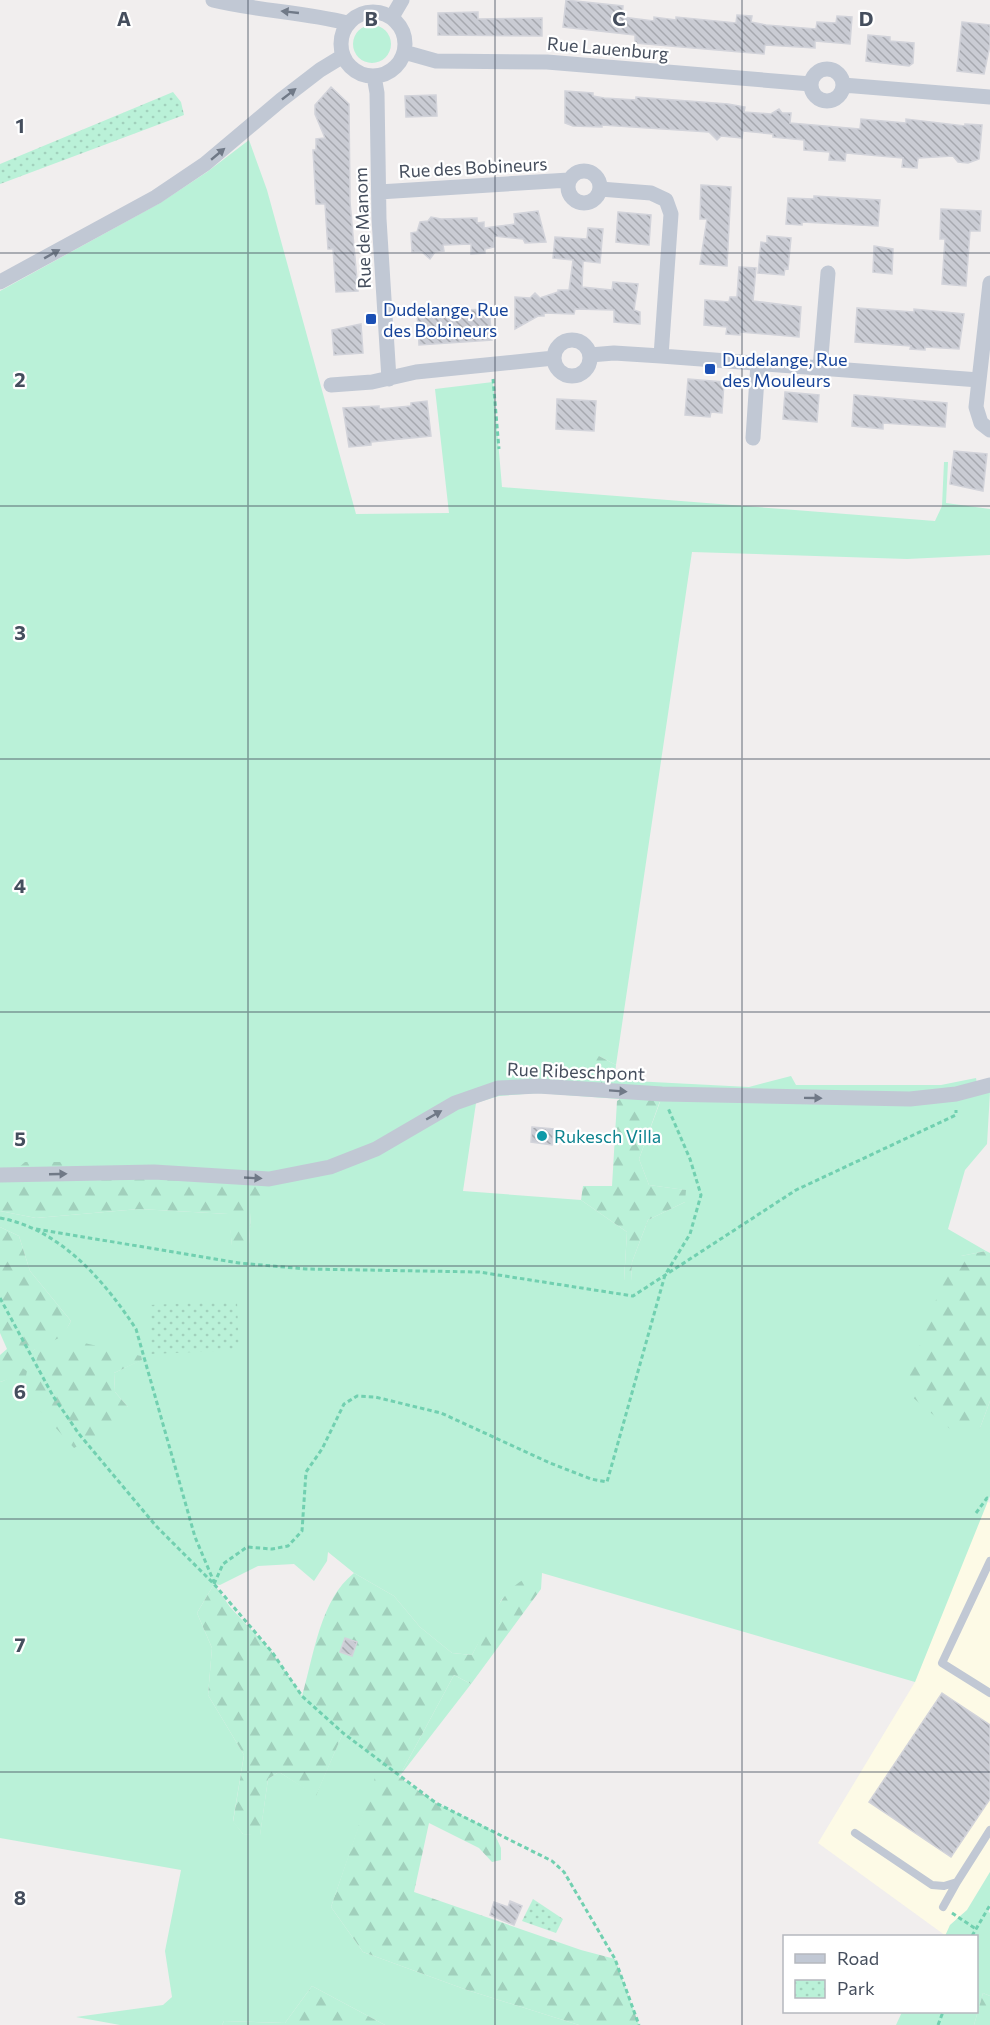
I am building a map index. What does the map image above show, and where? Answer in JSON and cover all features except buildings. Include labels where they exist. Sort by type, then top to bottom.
[{"type":"street","points":[[213,0],[248,9],[294,12],[348,23]]},
{"type":"street","points":[[392,17],[402,0]]},
{"type":"street","points":[[368,12],[380,12],[392,17],[403,33],[404,52],[393,69],[374,76],[355,71],[343,56],[340,45],[342,33],[348,23],[357,15],[368,12]]},
{"type":"street","name":"Rue Lauenburg","points":[[404,52],[436,62],[547,62],[811,84]]},
{"type":"street","points":[[0,282],[156,197],[206,164],[296,88],[343,56]]},
{"type":"street","points":[[824,69],[837,73],[843,85],[839,96],[824,101],[814,95],[811,84],[817,72],[824,69]]},
{"type":"street","name":"Rue de Manom","points":[[374,76],[377,93],[379,192],[389,379]]},
{"type":"street","points":[[843,85],[990,97]]},
{"type":"street","name":"Rue des Bobineurs","points":[[379,192],[569,180],[577,173],[588,172],[597,178],[600,189],[595,199],[579,203],[568,191],[569,180]]},
{"type":"street","points":[[600,189],[651,193],[666,200],[671,214],[661,356]]},
{"type":"street","points":[[820,368],[828,273]]},
{"type":"street","points":[[990,284],[977,416],[981,423],[990,430]]},
{"type":"street","points":[[571,340],[583,344],[590,355],[587,369],[574,376],[560,372],[554,358],[559,346],[571,340]]},
{"type":"street","points":[[590,355],[661,356],[979,380]]},
{"type":"street","points":[[331,386],[389,379],[416,372],[554,358]]},
{"type":"street","points":[[753,438],[758,363]]},
{"type":"street","name":"Rue Ribeschpont","points":[[0,1175],[154,1172],[269,1179],[330,1167],[376,1149],[455,1103],[498,1088],[538,1086],[662,1094],[910,1099],[956,1094],[990,1085]]},
{"type":"lane","points":[[990,1561],[942,1663],[990,1693]]},
{"type":"lane","points":[[943,1907],[990,1830]]},
{"type":"lane","points":[[855,1833],[932,1885],[944,1886],[957,1882]]},
{"type":"path","points":[[492,365],[499,449]]},
{"type":"path","points":[[214,1584],[223,1564],[248,1547],[272,1549],[288,1546],[302,1531],[306,1472],[322,1449],[344,1404],[357,1396],[375,1397],[441,1413],[550,1463],[591,1479],[607,1482],[665,1275],[690,1234],[701,1195],[690,1159],[662,1094]]},
{"type":"path","points":[[0,1218],[36,1229],[239,1263],[306,1269],[479,1272],[633,1296],[796,1190],[956,1115]]},
{"type":"path","points":[[36,1229],[75,1255],[124,1310],[136,1329],[195,1537],[214,1584]]},
{"type":"path","points":[[0,1298],[53,1396],[80,1434],[156,1526],[214,1584],[272,1652],[302,1696],[343,1733],[436,1803],[552,1861],[564,1872],[615,1959],[639,2025]]},
{"type":"path","points":[[976,1513],[987,1498],[990,1499]]},
{"type":"path","points":[[973,1935],[990,1905]]},
{"type":"path","points":[[943,1907],[976,1929]]},
{"type":"shaded area","points":[[986,1501],[990,1503],[990,1872],[967,1910],[950,1925],[946,1935],[818,1843],[915,1682]]},
{"type":"green space","points":[[372,25],[385,31],[391,44],[385,57],[372,63],[359,57],[353,44],[359,31]]},
{"type":"green space","points":[[173,92],[181,102],[184,115],[0,184],[0,164]]},
{"type":"green space","points":[[249,140],[267,190],[356,514],[449,513],[435,389],[493,382],[502,487],[935,521],[942,506],[944,462],[948,462],[946,503],[990,509],[990,555],[907,559],[692,552],[616,1065],[599,1056],[613,1090],[614,1080],[749,1087],[791,1076],[796,1085],[941,1085],[976,1078],[979,1095],[990,1092],[987,1144],[965,1170],[948,1229],[986,1251],[961,1256],[980,1428],[990,1401],[990,1496],[915,1682],[542,1573],[502,1599],[472,1655],[452,1653],[420,1627],[394,1596],[354,1573],[328,1552],[327,1561],[314,1581],[294,1564],[258,1566],[220,1585],[214,1584],[197,1613],[212,1648],[208,1695],[244,1755],[233,1821],[243,1834],[260,1835],[268,1779],[279,1772],[316,1795],[343,1733],[381,1763],[331,1907],[363,1952],[467,1990],[579,2025],[385,2025],[312,1986],[285,2023],[224,2021],[222,2025],[120,2025],[76,2017],[163,2005],[172,1997],[165,1951],[181,1870],[0,1838],[0,1382],[11,1376],[34,1350],[63,1333],[71,1321],[30,1271],[19,1236],[0,1227],[0,1211],[36,1218],[139,1209],[229,1214],[232,1245],[249,1244],[251,1213],[17,1170],[0,1170],[0,291],[160,203],[207,172]],"holes":[[[538,1093],[660,1102],[639,1159],[649,1185],[685,1190],[685,1202],[648,1220],[632,1262],[631,1281],[624,1280],[627,1232],[581,1200],[463,1191],[476,1103],[499,1096]],[[39,1351],[141,1360],[114,1373],[115,1392],[128,1407]]]},
{"type":"green space","points":[[599,1056],[616,1065],[613,1090],[557,1087],[549,1074]]},
{"type":"green space","points":[[623,1097],[660,1101],[639,1159],[649,1185],[686,1190],[685,1202],[648,1220],[632,1262],[631,1281],[624,1281],[627,1232],[581,1200],[583,1186],[612,1186],[617,1101]]},
{"type":"green space","points":[[25,1162],[60,1162],[71,1165],[71,1173],[269,1179],[271,1195],[251,1213],[249,1244],[240,1253],[232,1245],[228,1214],[139,1209],[36,1218],[0,1211],[0,1177],[10,1175]]},
{"type":"green space","points":[[0,1227],[19,1236],[30,1271],[71,1321],[63,1336],[34,1350],[21,1367],[27,1371],[25,1381],[9,1379],[0,1382],[0,1355],[7,1349],[0,1333]]},
{"type":"green space","points":[[986,1251],[990,1253],[990,1401],[980,1428],[957,1435],[904,1390],[943,1280],[961,1256]]},
{"type":"green space","points":[[237,1301],[239,1350],[151,1354],[149,1305]]},
{"type":"green space","points":[[80,1342],[141,1356],[142,1360],[114,1373],[115,1392],[128,1407],[128,1419],[74,1448],[35,1405],[29,1388],[39,1351]]},
{"type":"green space","points":[[354,1573],[394,1596],[420,1627],[452,1653],[472,1655],[491,1617],[507,1594],[528,1577],[542,1573],[541,1589],[471,1684],[454,1675],[399,1777],[436,1803],[493,1831],[501,1848],[501,1860],[492,1862],[479,1848],[429,1823],[414,1892],[581,1950],[615,1959],[639,2025],[579,2025],[467,1990],[363,1952],[331,1907],[380,1763],[343,1733],[316,1796],[279,1772],[268,1779],[260,1836],[243,1834],[233,1822],[244,1755],[208,1695],[212,1648],[197,1613],[214,1584],[230,1607],[272,1652],[302,1696],[326,1613],[342,1584]]},
{"type":"green space","points":[[454,1675],[471,1684],[399,1777]]},
{"type":"green space","points":[[990,1872],[990,1905],[987,1910],[990,1913],[990,1996],[983,1993],[978,2011],[978,1935],[945,1935],[950,1925],[967,1910]]},
{"type":"green space","points":[[533,1899],[563,1919],[556,1933],[522,1921]]},
{"type":"green space","points":[[312,1986],[385,2025],[222,2025],[224,2021],[285,2023]]},
{"type":"green space","points":[[983,1993],[990,1996],[990,2025],[974,2025]]},
{"type":"green space","points":[[902,2013],[977,2013],[974,2025],[896,2025]]},
{"type":"place","name":"Dudelange, Rue des Bobineurs","points":[[371,319]]},
{"type":"place","name":"Dudelange, Rue des Mouleurs","points":[[710,369]]},
{"type":"place","name":"Rukesch Villa","points":[[542,1136]]}]
